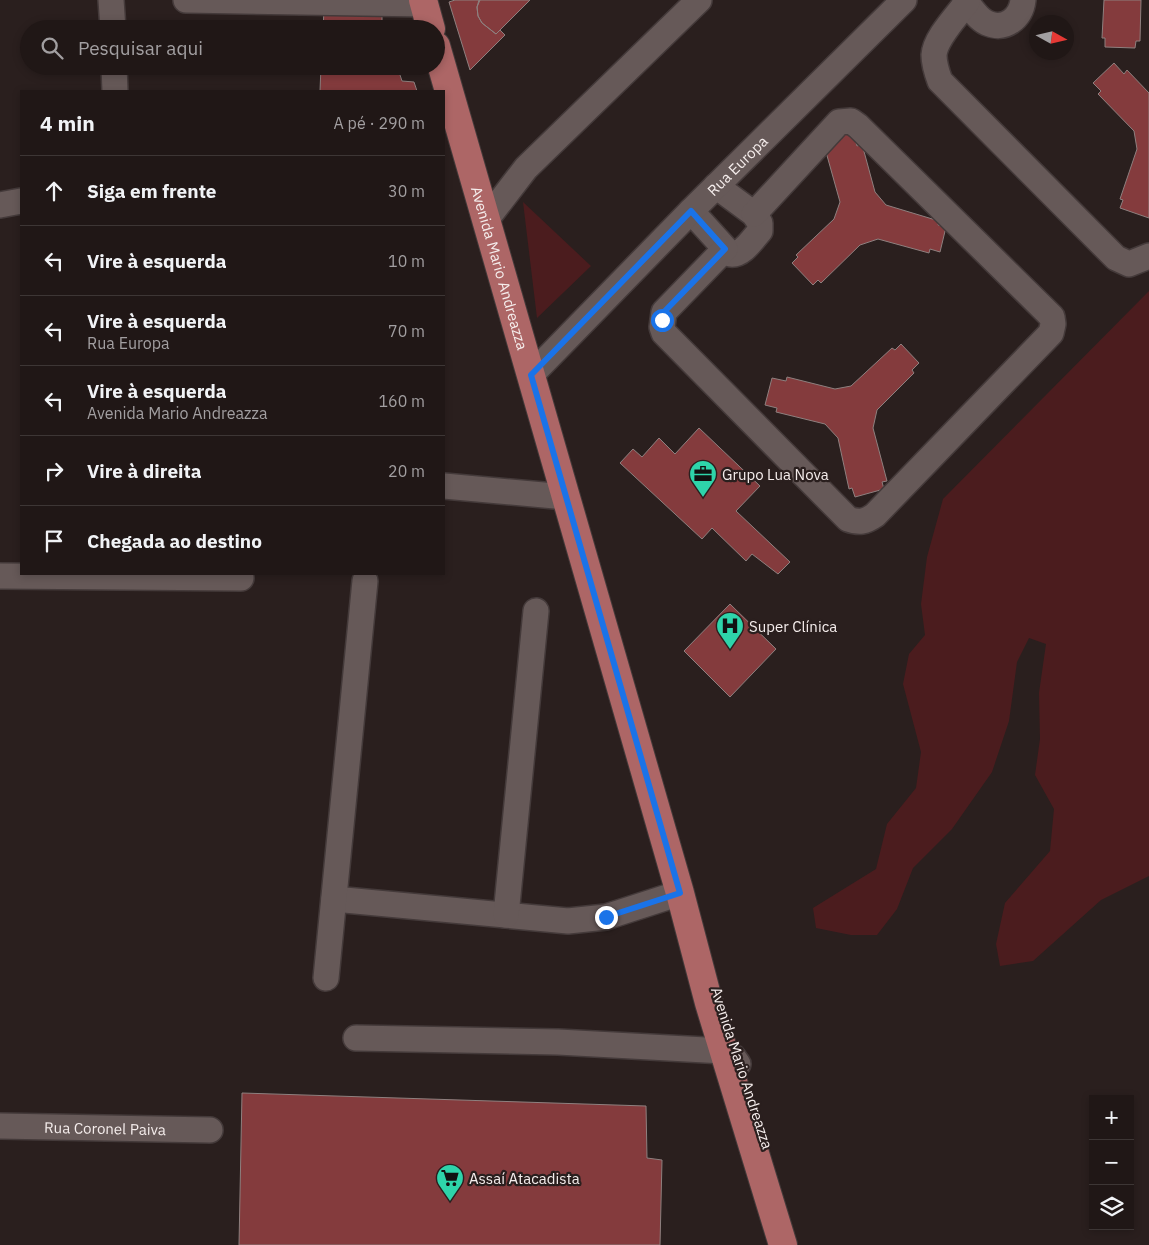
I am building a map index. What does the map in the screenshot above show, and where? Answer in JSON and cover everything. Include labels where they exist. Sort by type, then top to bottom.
[{"type":"main road","name":"Avenida Mario Andreazza","points":[[444,75],[680,893],[709,1003],[784,1245]]},
{"type":"main road","name":"Avenida Mario Andreazza","points":[[680,893],[721,999],[798,1245]]},
{"type":"street","points":[[111,0],[112,20]]},
{"type":"street","points":[[186,0],[426,11]]},
{"type":"street","points":[[486,220],[526,168],[699,0]]},
{"type":"street","name":"Rua Europa","points":[[531,375],[691,211],[735,200],[904,0]]},
{"type":"street","points":[[1023,0],[1021,10],[1016,19],[1008,24],[1001,25],[987,23],[980,18],[966,1],[938,41],[934,54],[940,82],[1116,258],[1129,264],[1149,256]]},
{"type":"street","points":[[115,75],[116,90]]},
{"type":"street","points":[[691,211],[730,254],[736,255],[760,231],[760,223],[735,200],[839,122],[851,121],[1052,317],[1054,324],[1051,334],[875,515],[868,520],[857,522],[848,519],[664,334],[662,327],[664,312],[725,249]]},
{"type":"street","points":[[0,205],[20,201]]},
{"type":"street","points":[[445,486],[566,497]]},
{"type":"street","points":[[0,576],[241,578]]},
{"type":"street","points":[[326,978],[365,581]]},
{"type":"street","points":[[506,916],[536,611]]},
{"type":"street","points":[[334,899],[568,921],[606,917],[680,893]]},
{"type":"street","points":[[356,1038],[558,1042],[724,1051],[737,1062],[746,1080]]},
{"type":"street","name":"Rua Coronel Paiva","points":[[0,1126],[210,1130]]},
{"type":"shaded area","points":[[523,202],[591,266],[537,318]]},
{"type":"shaded area","points":[[1149,291],[1149,876],[1101,900],[1033,961],[1000,966],[996,944],[1005,903],[1050,851],[1054,809],[1035,775],[1040,739],[1039,693],[1046,644],[1029,638],[1017,662],[1009,721],[992,772],[952,829],[913,868],[897,909],[877,935],[851,935],[816,928],[813,908],[876,869],[887,824],[916,788],[921,752],[903,684],[909,654],[925,635],[921,604],[927,557],[943,499]]},
{"type":"building","points":[[455,0],[480,0],[477,7],[478,16],[482,23],[496,34],[500,30],[505,35],[470,70],[449,2]]},
{"type":"building","points":[[479,0],[530,0],[496,34],[482,23],[478,16],[477,7]]},
{"type":"building","points":[[1104,0],[1141,0],[1140,41],[1136,41],[1135,48],[1105,47],[1105,38],[1102,38]]},
{"type":"building","points":[[324,10],[382,14],[382,20],[323,20]]},
{"type":"building","points":[[1114,63],[1124,74],[1127,70],[1149,93],[1149,218],[1120,208],[1123,200],[1120,199],[1137,149],[1134,131],[1098,94],[1101,91],[1093,83]]},
{"type":"building","points":[[321,75],[400,75],[402,81],[414,82],[417,90],[320,90]]},
{"type":"building","points":[[853,132],[857,146],[862,144],[875,192],[886,205],[939,221],[938,225],[946,227],[940,252],[930,249],[929,253],[878,239],[860,245],[821,283],[818,280],[813,285],[792,263],[798,257],[796,255],[834,219],[840,202],[826,152],[826,139]]},
{"type":"building","points":[[901,344],[919,363],[912,370],[914,373],[877,410],[873,428],[887,481],[882,482],[884,489],[855,497],[852,488],[849,489],[838,438],[825,424],[776,412],[777,408],[765,405],[772,378],[786,381],[787,377],[835,389],[851,386],[892,348],[895,350]]},
{"type":"building","name":"Grupo Lua Nova","points":[[699,428],[760,486],[736,511],[790,562],[778,574],[752,554],[746,561],[712,528],[702,539],[620,463],[633,449],[642,457],[659,438],[675,454]]},
{"type":"building","name":"Super Clínica","points":[[730,604],[776,649],[730,697],[684,651]]},
{"type":"building","name":"Assaí Atacadista","points":[[242,1093],[646,1106],[647,1158],[662,1160],[660,1245],[239,1245]]},
{"type":"place","name":"Grupo Lua Nova","points":[[703,498]]},
{"type":"place","name":"Super Clínica","points":[[730,650]]},
{"type":"place","name":"Assaí Atacadista","points":[[450,1202]]},
{"type":"route","points":[[606,917],[680,893],[531,375],[691,211],[725,249],[664,312],[662,320]]}]
